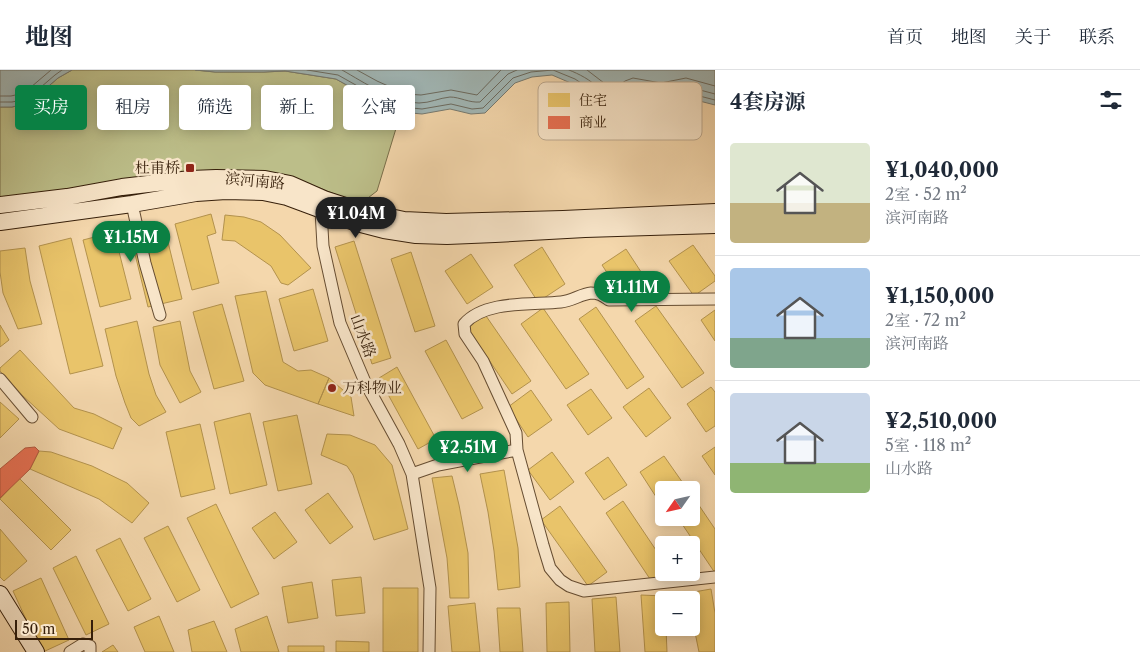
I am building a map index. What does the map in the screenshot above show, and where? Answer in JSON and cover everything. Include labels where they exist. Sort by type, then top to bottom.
[{"type":"street","name":"滨河南路","points":[[0,205],[122,187],[216,178],[265,179],[290,184],[322,204],[404,220],[446,222],[563,219],[715,212]]},
{"type":"street","points":[[0,222],[132,204],[196,193],[235,191],[263,192],[322,204],[357,223],[416,235],[447,236],[715,225]]},
{"type":"street","points":[[132,204],[145,263],[160,315]]},
{"type":"street","name":"山水路","points":[[322,204],[323,246],[340,323],[365,382],[399,444],[412,474],[430,588],[429,652]]},
{"type":"street","points":[[715,299],[609,300],[601,294],[589,293],[563,302],[495,307],[469,318],[464,324],[465,334],[483,361],[516,433],[517,450],[546,556],[550,568],[560,580],[569,586],[584,591],[715,577]]},
{"type":"street","points":[[0,379],[32,417]]},
{"type":"street","points":[[412,474],[438,465],[517,450]]},
{"type":"street","points":[[0,594],[36,652]]},
{"type":"street","points":[[0,607],[27,652]]},
{"type":"street","points":[[70,652],[84,644],[90,646],[90,652]]},
{"type":"green space","points":[[72,70],[285,71],[336,79],[347,85],[343,85],[343,130],[396,130],[377,191],[360,204],[317,187],[213,170],[0,202],[0,107],[15,106],[15,130],[87,130],[87,85],[50,85]]},
{"type":"water","points":[[0,70],[72,70],[50,85],[15,85],[15,106],[0,107]]},
{"type":"water","points":[[195,70],[715,70],[715,105],[702,102],[702,82],[568,82],[552,75],[532,77],[515,83],[485,113],[471,114],[450,109],[422,114],[415,113],[415,85],[347,85],[336,79],[285,71]]},
{"type":"building: 住宅","points":[[211,214],[216,233],[207,236],[219,283],[192,290],[175,224]]},
{"type":"building: 住宅","points":[[225,215],[244,217],[261,222],[280,235],[311,268],[288,285],[281,283],[271,266],[235,241],[222,240]]},
{"type":"building: 住宅","points":[[114,232],[131,299],[100,307],[83,240]]},
{"type":"building: 住宅","points":[[71,238],[103,366],[70,374],[39,246]]},
{"type":"building: 住宅","points":[[354,241],[391,358],[372,364],[335,247]]},
{"type":"building: 住宅","points":[[168,242],[182,299],[148,307],[134,250]]},
{"type":"building: 住宅","points":[[693,245],[715,276],[715,281],[694,296],[669,261]]},
{"type":"building: 住宅","points":[[542,247],[565,284],[538,302],[514,265]]},
{"type":"building: 住宅","points":[[25,248],[30,281],[42,324],[18,329],[3,293],[0,251]]},
{"type":"building: 住宅","points":[[626,249],[647,281],[623,297],[602,265]]},
{"type":"building: 住宅","points":[[411,252],[435,326],[415,332],[391,259]]},
{"type":"building: 住宅","points":[[471,254],[493,287],[467,304],[445,271]]},
{"type":"building: 住宅","points":[[313,289],[328,341],[294,351],[279,299]]},
{"type":"building: 住宅","points":[[266,291],[283,362],[298,371],[311,370],[329,378],[318,404],[265,385],[253,373],[235,296]]},
{"type":"building: 住宅","points":[[222,304],[244,381],[214,389],[193,312]]},
{"type":"building: 住宅","points":[[656,306],[704,373],[682,388],[635,321]]},
{"type":"building: 住宅","points":[[596,307],[644,377],[627,389],[579,319]]},
{"type":"building: 住宅","points":[[543,308],[589,374],[566,389],[521,324]]},
{"type":"building: 住宅","points":[[715,310],[715,341],[701,320]]},
{"type":"building: 住宅","points":[[484,313],[531,381],[512,394],[466,326]]},
{"type":"building: 住宅","points":[[137,321],[149,374],[156,395],[166,412],[139,426],[131,418],[125,403],[116,376],[105,329]]},
{"type":"building: 住宅","points":[[180,321],[190,371],[201,392],[180,403],[160,365],[153,327]]},
{"type":"building: 住宅","points":[[0,325],[9,340],[0,347]]},
{"type":"building: 住宅","points":[[446,340],[483,408],[462,419],[425,351]]},
{"type":"building: 住宅","points":[[20,350],[74,408],[94,414],[122,428],[113,449],[59,429],[23,396],[0,371],[0,368]]},
{"type":"building: 住宅","points":[[397,367],[436,439],[418,449],[379,378]]},
{"type":"building: 住宅","name":"万科物业","points":[[329,378],[351,397],[354,416],[318,404]]},
{"type":"building: 住宅","points":[[711,387],[715,392],[715,426],[706,432],[687,404]]},
{"type":"building: 住宅","points":[[649,388],[671,418],[646,437],[623,407]]},
{"type":"building: 住宅","points":[[591,389],[612,418],[588,435],[567,405]]},
{"type":"building: 住宅","points":[[531,390],[552,420],[528,437],[508,407]]},
{"type":"building: 住宅","points":[[0,402],[19,419],[0,438]]},
{"type":"building: 住宅","points":[[250,413],[267,485],[230,494],[214,422]]},
{"type":"building: 住宅","points":[[297,415],[312,484],[278,491],[263,422]]},
{"type":"building: 住宅","points":[[200,424],[215,489],[181,497],[166,432]]},
{"type":"building: 住宅","points":[[327,434],[350,435],[375,445],[392,465],[408,529],[374,540],[353,475],[347,466],[321,455]]},
{"type":"building: 住宅","points":[[715,447],[715,475],[702,456]]},
{"type":"building: 住宅","points":[[39,451],[51,452],[92,466],[127,483],[149,503],[132,523],[99,499],[30,469]]},
{"type":"building: 住宅","points":[[552,452],[574,482],[550,500],[528,470]]},
{"type":"building: 住宅","points":[[664,456],[682,481],[655,481],[655,495],[640,472]]},
{"type":"building: 住宅","points":[[608,457],[627,485],[604,500],[585,473]]},
{"type":"building: 住宅","points":[[504,470],[518,548],[520,587],[498,590],[488,512],[480,474]]},
{"type":"building: 住宅","points":[[452,476],[468,553],[469,598],[450,598],[447,558],[432,478]]},
{"type":"building: 住宅","points":[[19,478],[71,530],[51,550],[0,499]]},
{"type":"building: 住宅","points":[[328,493],[353,527],[330,544],[305,510]]},
{"type":"building: 住宅","points":[[623,501],[655,549],[655,580],[652,582],[606,513]]},
{"type":"building: 住宅","points":[[216,504],[259,594],[231,608],[187,518]]},
{"type":"building: 住宅","points":[[560,506],[607,572],[588,586],[541,520]]},
{"type":"building: 住宅","points":[[700,507],[715,529],[715,573],[700,551],[700,536],[690,536],[683,526],[700,526]]},
{"type":"building: 住宅","points":[[275,512],[297,542],[274,559],[252,528]]},
{"type":"building: 住宅","points":[[168,526],[200,590],[177,602],[144,538]]},
{"type":"building: 住宅","points":[[0,529],[27,561],[4,581],[0,577]]},
{"type":"building: 住宅","points":[[120,538],[151,599],[128,611],[96,550]]},
{"type":"building: 住宅","points":[[76,556],[109,624],[86,635],[53,568]]},
{"type":"building: 住宅","points":[[361,577],[365,613],[336,616],[332,580]]},
{"type":"building: 住宅","points":[[41,578],[69,640],[43,652],[41,652],[13,591]]},
{"type":"building: 住宅","points":[[312,582],[318,618],[288,623],[282,587]]},
{"type":"building: 住宅","points":[[383,588],[418,588],[418,652],[383,652]]},
{"type":"building: 住宅","points":[[711,589],[715,613],[715,652],[699,652],[696,636],[700,636],[700,591]]},
{"type":"building: 住宅","points":[[641,595],[655,596],[655,636],[666,636],[667,652],[645,652]]},
{"type":"building: 住宅","points":[[616,597],[620,652],[595,652],[592,599]]},
{"type":"building: 住宅","points":[[569,602],[570,652],[547,652],[546,603]]},
{"type":"building: 住宅","points":[[475,603],[480,652],[452,652],[448,606]]},
{"type":"building: 住宅","points":[[497,608],[520,608],[523,652],[500,652]]},
{"type":"building: 住宅","points":[[159,616],[174,652],[145,652],[134,627]]},
{"type":"building: 住宅","points":[[267,616],[279,652],[241,652],[235,629]]},
{"type":"building: 住宅","points":[[214,621],[227,652],[192,652],[188,630]]},
{"type":"building: 住宅","points":[[336,641],[369,642],[369,652],[336,652]]},
{"type":"building: 住宅","points":[[113,645],[118,652],[102,652]]},
{"type":"building: 住宅","points":[[288,646],[324,646],[324,652],[288,652]]},
{"type":"building: 商业","points":[[35,447],[39,451],[30,469],[0,498],[0,469],[25,448]]},
{"type":"place","name":"杜甫桥","points":[[190,168]]},
{"type":"place","name":"万科物业","points":[[332,388]]}]
